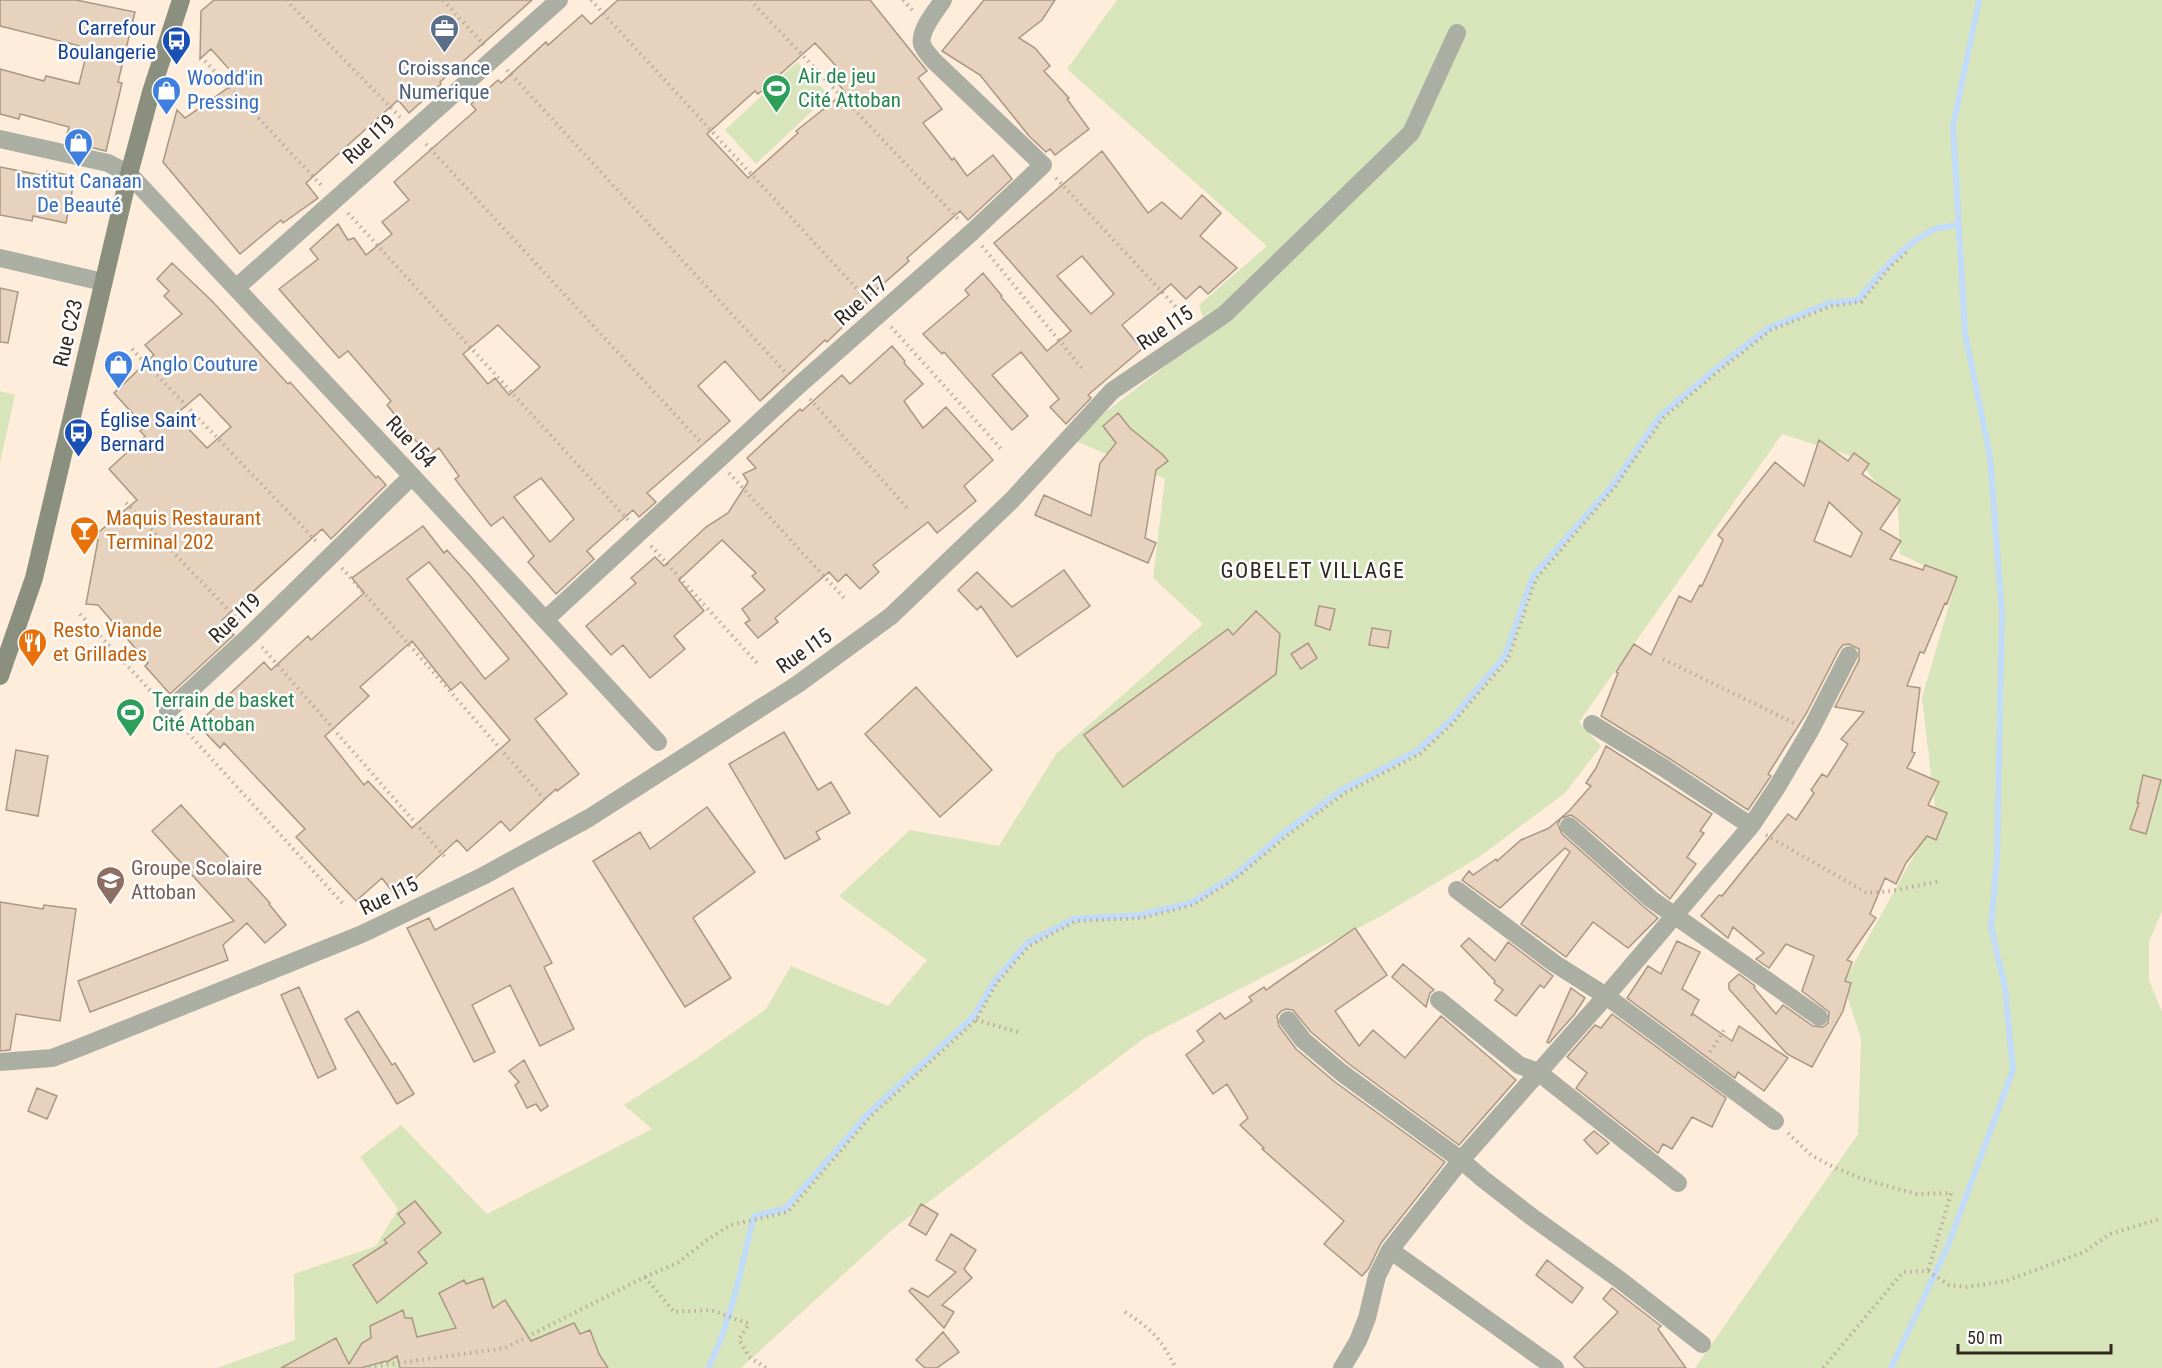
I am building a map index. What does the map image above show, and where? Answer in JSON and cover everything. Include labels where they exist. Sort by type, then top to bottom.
[{"type":"street","name":"Rue C23","points":[[0,676],[34,578],[129,174],[151,92],[181,0]]},
{"type":"street","name":"Rue I19","points":[[236,288],[559,0]]},
{"type":"street","points":[[943,0],[923,34],[921,40],[923,48],[1043,165]]},
{"type":"street","name":"Rue I15","points":[[0,1062],[28,1061],[62,1054],[362,934],[483,876],[589,818],[798,684],[891,616],[1012,500],[1112,391],[1225,314],[1311,232],[1411,133],[1457,33]]},
{"type":"street","points":[[0,139],[108,163],[129,174]]},
{"type":"street","name":"Rue I17","points":[[545,620],[717,460],[971,233],[1043,165]]},
{"type":"street","name":"Rue I54","points":[[129,174],[658,742]]},
{"type":"street","points":[[0,258],[103,282]]},
{"type":"street","name":"Rue I19","points":[[168,711],[252,634],[412,476]]},
{"type":"street","points":[[1342,1368],[1358,1341],[1367,1318],[1377,1276],[1390,1250],[1461,1160],[1606,996],[1751,826],[1810,731],[1850,655]]},
{"type":"street","points":[[1592,724],[1664,768],[1751,826]]},
{"type":"street","points":[[1569,826],[1651,898],[1819,1017]]},
{"type":"street","points":[[1457,890],[1554,963],[1606,996],[1775,1121]]},
{"type":"street","points":[[1439,1000],[1519,1065],[1538,1072],[1678,1183]]},
{"type":"street","points":[[1288,1020],[1303,1040],[1342,1073],[1461,1160],[1482,1179],[1620,1280],[1702,1344]]},
{"type":"street","points":[[1390,1250],[1555,1368]]},
{"type":"path","points":[[286,0],[413,130],[844,598]]},
{"type":"path","points":[[443,0],[909,510]]},
{"type":"path","points":[[591,0],[1003,451]]},
{"type":"path","points":[[750,0],[971,233],[1084,371]]},
{"type":"path","points":[[205,61],[336,200],[757,663]]},
{"type":"path","points":[[1043,165],[1176,307]]},
{"type":"path","points":[[363,1368],[505,1348],[679,1262],[706,1240],[731,1225],[788,1212],[870,1117],[976,1020],[996,984],[1029,946],[1076,921],[1142,918],[1193,905],[1236,878],[1288,835],[1345,793],[1420,754],[1452,724],[1508,659],[1536,579],[1615,488],[1663,418],[1720,369],[1772,330],[1831,306],[1861,302],[1890,267],[1908,251]]},
{"type":"path","points":[[126,503],[252,634],[445,857]]},
{"type":"path","points":[[80,614],[345,906]]},
{"type":"path","points":[[1663,658],[1810,731]]},
{"type":"path","points":[[1751,826],[1867,893],[1891,891],[1941,880]]},
{"type":"path","points":[[976,1020],[1021,1033]]},
{"type":"path","points":[[1701,1065],[1724,1030]]},
{"type":"path","points":[[1775,1121],[1811,1155],[1833,1167],[1863,1179],[1916,1194],[1951,1193],[1928,1271]]},
{"type":"path","points":[[1823,1368],[1903,1272],[1928,1271],[1948,1285],[1966,1287],[2006,1281],[2084,1252],[2110,1234],[2162,1218]]},
{"type":"path","points":[[645,1277],[674,1311],[711,1310],[749,1324],[739,1339],[748,1357],[766,1368]]},
{"type":"path","points":[[1125,1312],[1149,1328],[1165,1347],[1176,1368]]},
{"type":"green space","points":[[1117,0],[2162,0],[2162,911],[2149,942],[2149,980],[2162,1012],[2162,1368],[1695,1368],[1858,1134],[1861,1039],[1843,983],[1936,816],[1922,698],[1956,581],[1900,554],[1898,506],[1854,457],[1782,434],[1579,722],[1601,746],[1565,793],[1479,857],[1383,915],[1143,1039],[893,1229],[741,1368],[217,1368],[295,1340],[294,1274],[376,1246],[398,1209],[360,1157],[401,1125],[487,1214],[652,1129],[624,1105],[694,1060],[766,1009],[791,966],[888,1006],[927,960],[839,896],[910,830],[999,846],[1056,754],[1203,624],[1153,578],[1165,479],[1071,439],[1208,333],[1199,305],[1267,246],[1067,69]]},
{"type":"green space","name":"Air de jeu Cité Attoban","points":[[797,62],[829,95],[756,164],[725,130]]},
{"type":"green space","points":[[0,391],[15,395],[0,463]]},
{"type":"building","points":[[0,0],[76,0],[135,12],[118,82],[122,83],[106,151],[65,141],[69,127],[20,114],[19,119],[0,114],[0,69],[44,81],[46,76],[79,84],[88,48],[0,26]]},
{"type":"building","points":[[214,0],[532,0],[440,82],[441,84],[409,113],[398,100],[306,183],[318,198],[283,223],[281,220],[240,254],[163,162],[177,110],[185,118],[239,80],[211,49],[200,59],[201,11]]},
{"type":"building","points":[[618,0],[870,0],[927,71],[918,78],[942,109],[923,123],[952,160],[954,158],[967,176],[993,155],[1012,179],[968,220],[960,211],[907,258],[909,261],[865,300],[867,303],[827,342],[825,340],[760,401],[725,361],[698,386],[730,421],[647,493],[656,502],[639,517],[633,510],[587,551],[594,559],[556,594],[528,562],[534,556],[503,517],[491,526],[455,479],[459,476],[439,448],[428,456],[387,405],[391,401],[348,351],[339,358],[279,289],[318,259],[310,249],[338,224],[348,240],[354,238],[366,255],[392,234],[382,222],[409,200],[394,182],[476,110],[471,104],[498,80],[501,83],[546,42],[548,45],[582,15],[591,24]],"holes":[[[815,43],[836,66],[829,73],[845,92],[796,131],[798,133],[748,178],[707,134],[755,91],[758,94]],[[498,325],[540,367],[509,395],[495,378],[488,384],[463,354]],[[541,478],[574,519],[550,542],[514,497]]]},
{"type":"building","points":[[984,0],[1055,0],[1042,20],[1019,38],[1035,48],[1050,66],[1044,71],[1069,98],[1067,99],[1089,129],[1055,155],[1050,149],[1046,152],[1029,136],[980,75],[942,51]]},
{"type":"building","points":[[1102,151],[1148,213],[1162,202],[1181,219],[1202,195],[1221,213],[1200,236],[1237,268],[1208,294],[1200,286],[1186,299],[1171,284],[1122,325],[1142,349],[1088,395],[1091,398],[1066,424],[1050,407],[1059,399],[1021,352],[992,375],[1028,416],[1012,430],[944,352],[942,354],[923,334],[969,295],[965,290],[983,273],[1047,351],[1071,331],[994,243]],"holes":[[[1082,256],[1114,294],[1091,314],[1057,276]]]},
{"type":"building","points":[[0,167],[46,176],[47,171],[75,176],[66,223],[33,216],[32,221],[0,215]]},
{"type":"building","points":[[172,263],[212,301],[288,384],[290,382],[376,478],[378,476],[386,485],[331,539],[322,529],[222,620],[234,635],[170,694],[145,666],[148,663],[98,605],[86,604],[98,540],[94,536],[137,500],[109,469],[145,436],[140,431],[145,427],[114,393],[154,355],[145,345],[182,314],[164,296],[169,291],[157,279]],"holes":[[[200,394],[231,427],[207,448],[175,415]]]},
{"type":"building","points":[[0,288],[18,292],[8,343],[0,342]]},
{"type":"building","points":[[892,346],[923,384],[904,401],[923,428],[946,407],[993,460],[964,486],[976,501],[937,533],[928,522],[873,565],[879,572],[860,589],[846,574],[838,582],[829,572],[775,618],[778,622],[758,638],[745,623],[750,620],[742,609],[765,590],[752,576],[756,573],[722,540],[679,580],[704,611],[674,636],[685,649],[650,678],[623,645],[611,655],[586,626],[636,583],[631,578],[655,557],[664,566],[706,527],[728,513],[748,482],[743,474],[756,468],[747,458],[800,409],[802,411],[842,375],[850,384]]},
{"type":"building","points":[[1118,413],[1130,428],[1168,461],[1156,470],[1145,538],[1156,543],[1148,563],[1035,515],[1044,495],[1091,516],[1100,463],[1116,443],[1103,426]]},
{"type":"building","points":[[1819,440],[1848,461],[1854,453],[1869,464],[1862,474],[1900,500],[1880,529],[1901,541],[1890,559],[1923,570],[1925,565],[1957,577],[1924,653],[1920,652],[1907,686],[1920,688],[1912,752],[1915,753],[1907,768],[1939,782],[1928,805],[1947,813],[1936,840],[1927,836],[1906,863],[1896,884],[1885,878],[1870,914],[1876,918],[1847,960],[1852,962],[1845,981],[1851,983],[1843,1011],[1812,1067],[1787,1054],[1729,989],[1729,983],[1739,974],[1755,986],[1754,988],[1776,1014],[1783,1005],[1813,1026],[1823,1027],[1828,1023],[1829,1012],[1802,991],[1814,956],[1786,944],[1769,968],[1756,959],[1764,953],[1733,927],[1728,938],[1701,916],[1719,895],[1722,896],[1788,814],[1796,820],[1814,793],[1811,790],[1822,774],[1827,777],[1848,744],[1841,739],[1864,712],[1835,707],[1859,660],[1859,649],[1849,644],[1843,645],[1839,650],[1806,714],[1768,774],[1771,776],[1748,810],[1601,716],[1618,673],[1616,672],[1634,644],[1651,655],[1679,596],[1691,602],[1700,585],[1702,586],[1723,540],[1718,535],[1775,462],[1804,486]],"holes":[[[1829,502],[1862,533],[1851,557],[1814,541]]]},
{"type":"building","points":[[423,526],[444,553],[447,550],[472,578],[567,694],[535,719],[579,774],[557,791],[556,789],[510,831],[501,821],[467,851],[457,840],[409,884],[394,894],[382,878],[356,901],[296,837],[305,829],[224,743],[220,748],[197,724],[264,662],[271,670],[308,636],[311,640],[364,593],[352,578]],"holes":[[[429,562],[509,659],[485,679],[407,579]],[[412,641],[451,690],[461,682],[510,740],[412,828],[368,781],[364,785],[325,736],[369,696],[360,687]]]},
{"type":"building","points":[[1064,570],[1090,606],[1017,657],[981,606],[977,610],[958,590],[977,572],[1012,607]]},
{"type":"building","points":[[1319,606],[1335,609],[1330,630],[1315,625]]},
{"type":"building","points":[[1256,611],[1280,634],[1276,674],[1123,787],[1084,735],[1228,629],[1233,635]]},
{"type":"building","points":[[1372,628],[1391,631],[1388,648],[1369,645]]},
{"type":"building","points":[[1308,643],[1317,658],[1301,669],[1291,654]]},
{"type":"building","points":[[916,687],[992,770],[940,817],[865,734]]},
{"type":"building","points":[[784,732],[818,790],[831,782],[850,813],[816,832],[820,839],[785,859],[729,764]]},
{"type":"building","points":[[1606,746],[1712,814],[1700,831],[1704,833],[1687,857],[1696,864],[1670,899],[1576,818],[1571,815],[1561,818],[1558,824],[1562,834],[1658,918],[1628,948],[1593,922],[1566,957],[1521,924],[1570,852],[1565,848],[1500,908],[1462,880],[1469,871],[1473,875],[1496,859],[1497,861],[1521,840],[1549,828],[1569,811],[1591,786],[1586,783]]},
{"type":"building","points":[[16,750],[48,756],[38,816],[6,810]]},
{"type":"building","points":[[2143,775],[2161,780],[2146,834],[2130,829],[2139,803],[2137,803]]},
{"type":"building","points":[[181,805],[270,903],[286,925],[265,943],[247,923],[223,945],[228,960],[90,1012],[78,981],[234,921],[152,831]]},
{"type":"building","points":[[707,807],[755,872],[693,918],[731,978],[685,1007],[593,861],[640,832],[650,849]]},
{"type":"building","points":[[513,888],[552,963],[544,967],[574,1029],[540,1046],[510,985],[472,1005],[495,1052],[474,1062],[407,928],[429,918],[435,930]]},
{"type":"building","points":[[0,902],[43,909],[44,905],[76,909],[60,1021],[16,1014],[10,1050],[0,1051]]},
{"type":"building","points":[[1355,928],[1387,975],[1335,1011],[1359,1046],[1373,1030],[1405,1058],[1441,1016],[1516,1080],[1459,1145],[1349,1064],[1311,1032],[1293,1010],[1286,1009],[1277,1016],[1279,1026],[1296,1049],[1335,1082],[1445,1162],[1381,1243],[1369,1268],[1362,1276],[1324,1244],[1344,1221],[1262,1149],[1264,1148],[1240,1125],[1248,1118],[1227,1084],[1213,1094],[1186,1055],[1204,1041],[1197,1031],[1220,1013],[1225,1019],[1252,1001],[1249,997],[1264,987],[1266,990]]},
{"type":"building","points":[[1469,938],[1495,961],[1508,942],[1553,976],[1544,988],[1540,985],[1516,1016],[1495,1000],[1503,990],[1461,946]]},
{"type":"building","points":[[1677,941],[1700,952],[1682,989],[1699,1000],[1691,1016],[1693,1014],[1732,1041],[1739,1026],[1788,1058],[1764,1091],[1738,1072],[1735,1078],[1627,998],[1648,966],[1661,974]]},
{"type":"building","points":[[1403,964],[1434,990],[1430,993],[1426,1007],[1392,977]]},
{"type":"building","points":[[299,987],[336,1069],[318,1078],[281,995]]},
{"type":"building","points":[[1571,988],[1585,998],[1574,1015],[1549,1043],[1547,1042]]},
{"type":"building","points":[[358,1011],[392,1065],[395,1063],[414,1094],[397,1104],[345,1019]]},
{"type":"building","points":[[1612,1014],[1726,1098],[1712,1127],[1692,1117],[1672,1149],[1663,1144],[1658,1153],[1576,1088],[1587,1073],[1567,1057],[1595,1025],[1601,1028]]},
{"type":"building","points":[[524,1060],[548,1106],[541,1111],[536,1104],[527,1108],[515,1085],[519,1082],[509,1071]]},
{"type":"building","points":[[37,1088],[57,1096],[47,1119],[28,1111]]},
{"type":"building","points":[[1594,1131],[1609,1143],[1597,1154],[1584,1140]]},
{"type":"building","points":[[415,1201],[441,1233],[418,1252],[427,1263],[377,1303],[353,1265],[387,1243],[384,1240],[405,1223],[398,1214]]},
{"type":"building","points":[[921,1204],[938,1214],[926,1235],[909,1225]]},
{"type":"building","points":[[951,1234],[976,1250],[964,1269],[972,1278],[942,1305],[954,1312],[944,1328],[909,1291],[912,1288],[928,1297],[956,1272],[936,1260]]},
{"type":"building","points":[[1547,1260],[1583,1288],[1572,1303],[1536,1275]]},
{"type":"building","points":[[483,1278],[493,1308],[505,1300],[531,1341],[574,1323],[580,1334],[590,1330],[599,1354],[608,1368],[400,1368],[397,1356],[387,1362],[361,1368],[281,1368],[336,1338],[349,1364],[362,1343],[371,1338],[370,1326],[403,1310],[405,1318],[412,1318],[417,1337],[456,1328],[439,1293],[464,1280],[466,1284]]},
{"type":"building","points":[[1612,1288],[1661,1326],[1658,1329],[1686,1368],[1585,1368],[1574,1357],[1618,1312],[1603,1299]]},
{"type":"building","points":[[943,1332],[959,1352],[937,1368],[925,1368],[916,1360]]},
{"type":"waterway","points":[[1891,1368],[1947,1248],[2013,1070],[2005,987],[1991,927],[1997,858],[2002,614],[1990,456],[1965,333],[1953,126],[1979,0]]},
{"type":"waterway","points":[[708,1368],[730,1313],[754,1216],[785,1209],[868,1114],[973,1017],[994,982],[1027,943],[1074,919],[1140,915],[1191,903],[1234,876],[1285,832],[1342,790],[1417,751],[1450,721],[1505,656],[1533,576],[1613,485],[1660,416],[1769,328],[1829,303],[1858,300],[1902,251],[1923,235],[1935,229],[1958,224]]},
{"type":"place","name":"Croissance Numerique","points":[[444,54]]},
{"type":"place","name":"Carrefour Boulangerie","points":[[177,66]]},
{"type":"place","name":"Air de jeu Cité Attoban","points":[[777,114]]},
{"type":"place","name":"Woodd'in Pressing","points":[[166,116]]},
{"type":"place","name":"Institut Canaan De Beauté","points":[[79,168]]},
{"type":"place","name":"Anglo Couture","points":[[119,390]]},
{"type":"place","name":"Église Saint Bernard","points":[[79,458]]},
{"type":"place","name":"Maquis Restaurant Terminal 202","points":[[85,556]]},
{"type":"place","name":"Resto Viande et Grillades","points":[[32,668]]},
{"type":"place","name":"Terrain de basket Cité Attoban","points":[[131,738]]},
{"type":"place","name":"Groupe Scolaire Attoban","points":[[110,906]]},
{"type":"district","name":"GOBELET VILLAGE","points":[[1313,570]]}]
